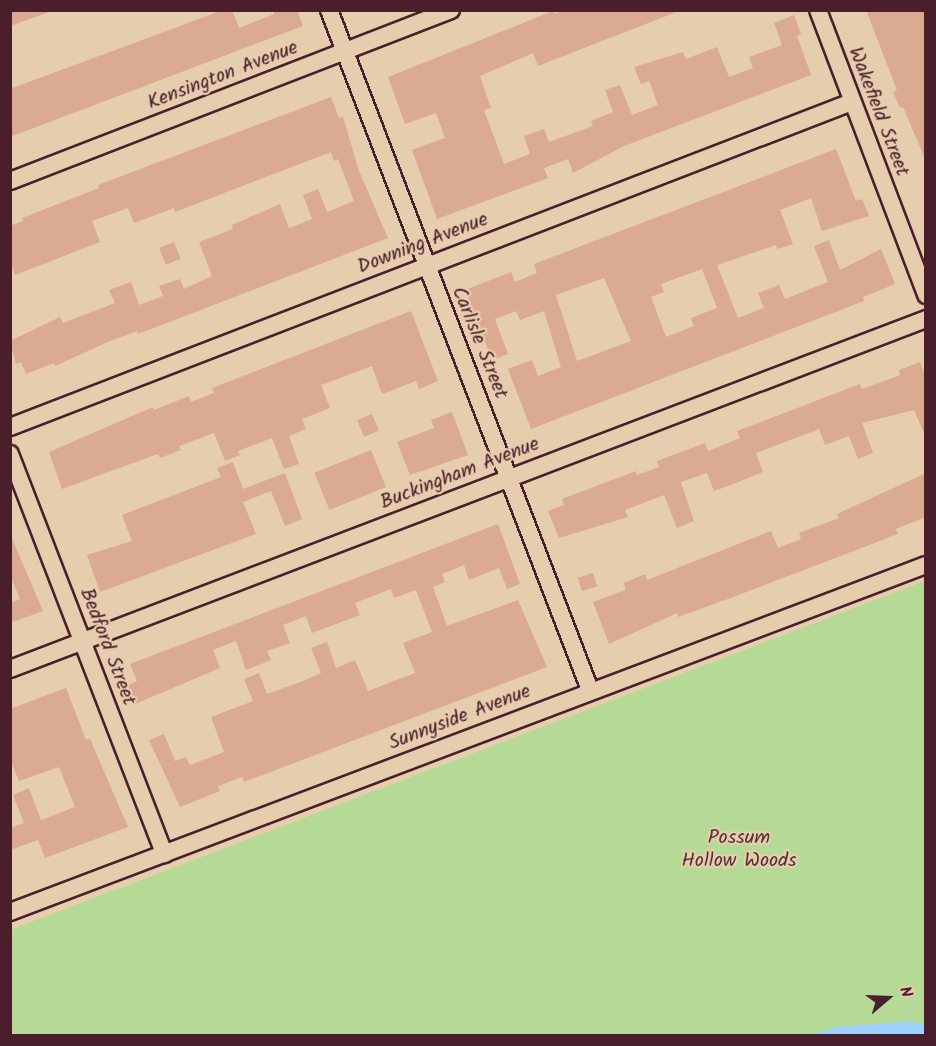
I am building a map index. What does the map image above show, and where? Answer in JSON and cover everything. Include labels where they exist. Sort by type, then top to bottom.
[{"type":"street","name":"Carlisle Street","points":[[329,10],[590,690]]},
{"type":"street","name":"Kensington Avenue","points":[[10,181],[451,10]]},
{"type":"street","name":"Wakefield Street","points":[[818,10],[926,295]]},
{"type":"street","name":"Downing Avenue","points":[[10,427],[852,102]]},
{"type":"street","name":"Buckingham Avenue","points":[[10,669],[926,319]]},
{"type":"street","name":"Bedford Street","points":[[10,454],[164,854]]},
{"type":"street","name":"Sunnyside Avenue","points":[[10,912],[590,690],[926,565]]},
{"type":"green space","name":"Possum Hollow Woods","points":[[925,581],[925,1035],[11,1035],[10,930]]},
{"type":"water","points":[[912,1021],[925,1025],[925,1035],[808,1035],[837,1027]]},
{"type":"building","points":[[10,10],[49,10],[49,12],[10,26]]},
{"type":"building","points":[[223,10],[232,10],[239,28],[274,14],[273,10],[297,10],[303,26],[10,137],[10,89]]},
{"type":"building","points":[[564,10],[679,11],[538,66],[533,53],[480,76],[491,108],[484,110],[504,164],[530,154],[524,136],[544,129],[549,142],[593,126],[591,121],[613,112],[605,90],[620,85],[632,115],[658,105],[649,81],[641,84],[634,67],[683,52],[686,59],[717,47],[729,77],[753,68],[749,57],[782,45],[774,23],[794,15],[801,34],[797,36],[811,75],[624,146],[573,173],[568,159],[544,168],[548,178],[437,219],[412,150],[445,138],[436,113],[405,124],[388,77],[553,11],[554,14]]},
{"type":"building","points":[[866,10],[926,10],[926,161],[903,107],[900,108],[893,92],[897,90]]},
{"type":"building","points":[[331,97],[339,118],[343,117],[359,171],[388,238],[138,334],[137,331],[110,341],[55,366],[54,363],[26,374],[21,362],[16,364],[10,341],[60,317],[63,323],[115,303],[109,290],[131,282],[139,305],[163,296],[159,286],[180,279],[184,289],[212,276],[199,242],[233,229],[232,225],[280,204],[289,228],[312,219],[303,195],[318,189],[327,212],[354,201],[338,159],[334,161],[331,152],[175,212],[174,208],[134,223],[128,208],[92,221],[100,242],[15,275],[10,262],[10,226],[23,221],[22,218],[99,188],[98,185]]},
{"type":"building","points":[[836,149],[856,201],[862,199],[869,216],[822,231],[811,198],[780,210],[793,244],[777,249],[776,245],[717,265],[738,318],[764,308],[758,293],[779,285],[785,299],[828,282],[814,246],[829,240],[840,270],[881,249],[895,284],[863,297],[864,301],[531,429],[508,369],[532,360],[538,376],[561,367],[544,311],[520,320],[516,311],[495,319],[508,354],[492,360],[465,290],[511,272],[515,282],[537,273],[534,264]],"holes":[[[702,269],[717,308],[691,318],[694,326],[666,337],[651,297],[664,292],[661,284]],[[604,278],[631,341],[577,361],[556,295]]]},
{"type":"building","points":[[174,242],[181,259],[166,265],[159,248]]},
{"type":"building","points":[[411,311],[438,381],[419,389],[416,381],[382,394],[372,366],[321,385],[330,408],[302,419],[306,429],[289,436],[299,464],[284,469],[272,438],[238,451],[240,455],[225,461],[214,433],[179,446],[181,450],[160,458],[158,454],[62,489],[49,452],[153,407],[154,410],[189,396],[191,402],[214,393],[212,388]]},
{"type":"building","points":[[920,362],[926,377],[926,438],[914,410],[862,423],[873,453],[858,459],[849,436],[825,445],[819,429],[756,453],[763,472],[736,483],[714,491],[707,473],[681,482],[694,521],[677,528],[664,495],[625,510],[628,517],[559,538],[548,511],[564,505],[562,499],[636,471],[637,475],[659,467],[657,461],[705,443],[708,451],[740,438],[737,431],[860,384],[862,389],[900,375],[899,370]]},
{"type":"building","points":[[452,412],[468,455],[410,475],[397,442],[434,428],[431,420]]},
{"type":"building","points":[[372,414],[379,431],[364,437],[357,420]]},
{"type":"building","points":[[371,450],[386,487],[329,510],[314,473]]},
{"type":"building","points":[[233,462],[243,489],[285,473],[302,519],[285,526],[271,491],[243,502],[256,534],[100,592],[87,555],[132,541],[122,515],[221,477],[217,468]]},
{"type":"building","points":[[926,473],[926,517],[896,529],[898,534],[678,617],[677,613],[609,644],[593,602],[626,590],[624,583],[645,574],[647,580],[771,531],[778,548],[801,539],[799,533],[839,518],[837,514]]},
{"type":"building","points":[[498,524],[520,584],[507,589],[499,568],[469,580],[464,565],[442,574],[445,582],[433,587],[447,626],[518,600],[547,667],[244,782],[242,777],[218,786],[220,791],[180,807],[149,740],[164,734],[175,761],[186,757],[190,765],[224,752],[211,717],[253,701],[244,679],[259,673],[267,694],[308,679],[321,673],[311,648],[327,642],[336,668],[355,660],[368,691],[415,673],[403,643],[432,632],[416,590],[394,598],[391,589],[355,603],[360,615],[312,633],[306,616],[283,625],[290,643],[267,651],[271,660],[246,670],[236,641],[213,650],[220,668],[135,704],[128,685],[137,681],[130,664]]},
{"type":"building","points":[[10,534],[43,611],[10,623],[10,603],[20,599],[10,575]]},
{"type":"building","points":[[593,573],[597,586],[582,591],[578,578]]},
{"type":"building","points":[[66,688],[86,740],[90,739],[128,827],[45,858],[38,840],[10,850],[10,828],[24,823],[13,795],[29,788],[41,820],[75,807],[59,767],[19,781],[10,759],[10,709]]}]
